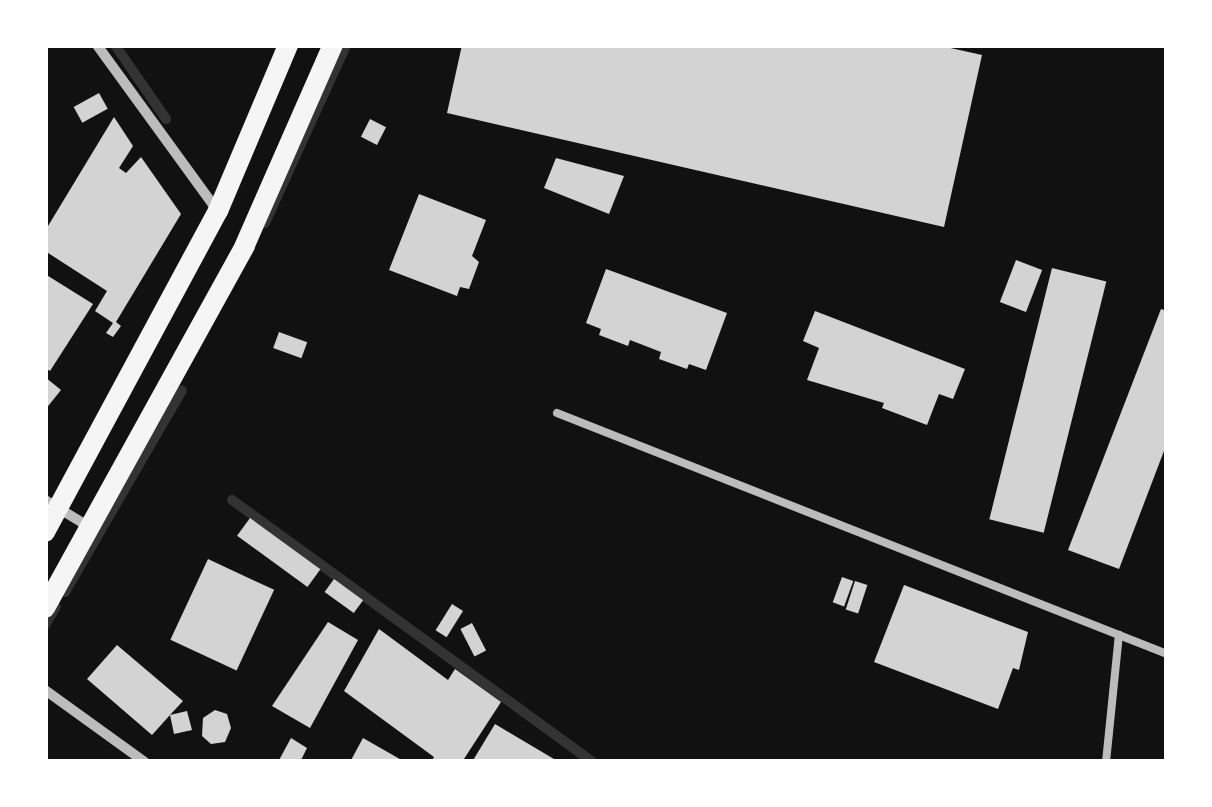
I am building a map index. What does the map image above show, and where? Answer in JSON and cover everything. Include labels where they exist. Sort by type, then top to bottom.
[{"type":"main road","points":[[45,532],[52,504],[218,211],[288,45]]},
{"type":"main road","points":[[45,608],[245,245],[333,45]]},
{"type":"street","points":[[97,45],[218,211]]},
{"type":"street","points":[[52,504],[92,528]]},
{"type":"street","points":[[45,690],[145,762]]},
{"type":"lane","points":[[557,414],[1167,654]]},
{"type":"lane","points":[[1106,762],[1119,635]]},
{"type":"building","points":[[462,45],[937,45],[982,55],[944,227],[447,113]]},
{"type":"building","points":[[99,93],[108,109],[82,123],[74,107]]},
{"type":"building","points":[[114,117],[133,146],[119,168],[126,173],[141,157],[181,214],[116,322],[121,326],[113,337],[106,333],[113,323],[95,311],[107,291],[45,251],[45,231]]},
{"type":"building","points":[[370,119],[386,127],[377,145],[361,137]]},
{"type":"building","points":[[556,158],[624,176],[609,214],[544,188]]},
{"type":"building","points":[[419,194],[486,220],[472,256],[479,262],[469,289],[460,287],[457,296],[389,270]]},
{"type":"building","points":[[1016,260],[1042,270],[1026,312],[1000,302]]},
{"type":"building","points":[[1052,268],[1106,282],[1044,533],[989,519]]},
{"type":"building","points":[[606,269],[727,313],[706,370],[689,364],[687,369],[659,359],[661,352],[630,340],[628,346],[599,335],[601,329],[586,323]]},
{"type":"building","points":[[45,274],[93,304],[50,371],[45,368]]},
{"type":"building","points":[[1161,309],[1167,311],[1167,443],[1119,569],[1068,550]]},
{"type":"building","points":[[815,311],[965,369],[953,399],[939,394],[927,425],[882,408],[884,403],[807,380],[819,348],[803,341]]},
{"type":"building","points":[[279,332],[307,342],[301,358],[273,348]]},
{"type":"building","points":[[45,377],[61,390],[45,410]]},
{"type":"building","points":[[250,518],[320,569],[307,587],[237,536]]},
{"type":"building","points":[[208,559],[274,590],[237,671],[170,640]]},
{"type":"building","points":[[842,577],[853,581],[844,606],[833,602]]},
{"type":"building","points":[[334,579],[363,600],[354,613],[325,592]]},
{"type":"building","points":[[855,581],[867,585],[858,614],[846,610]]},
{"type":"building","points":[[904,585],[1028,632],[1019,670],[1013,668],[998,709],[874,662]]},
{"type":"building","points":[[452,604],[463,611],[447,637],[436,630]]},
{"type":"building","points":[[328,622],[358,640],[310,728],[272,706]]},
{"type":"building","points":[[472,623],[486,651],[474,657],[460,629]]},
{"type":"building","points":[[379,629],[448,680],[455,669],[501,702],[462,762],[431,762],[434,757],[344,691]]},
{"type":"building","points":[[117,645],[183,701],[152,735],[87,679]]},
{"type":"building","points":[[215,710],[227,714],[231,728],[225,742],[211,744],[202,736],[203,718]]},
{"type":"building","points":[[187,711],[192,730],[174,734],[170,715]]},
{"type":"building","points":[[495,724],[559,762],[472,762]]},
{"type":"building","points":[[291,738],[307,748],[300,762],[278,762]]},
{"type":"building","points":[[363,738],[405,762],[350,762]]},
{"type":"waterway","points":[[115,45],[166,119]]},
{"type":"waterway","points":[[265,223],[346,45]]},
{"type":"waterway","points":[[65,592],[182,390]]},
{"type":"waterway","points":[[232,500],[593,762]]},
{"type":"waterway","points":[[45,625],[56,607]]}]
